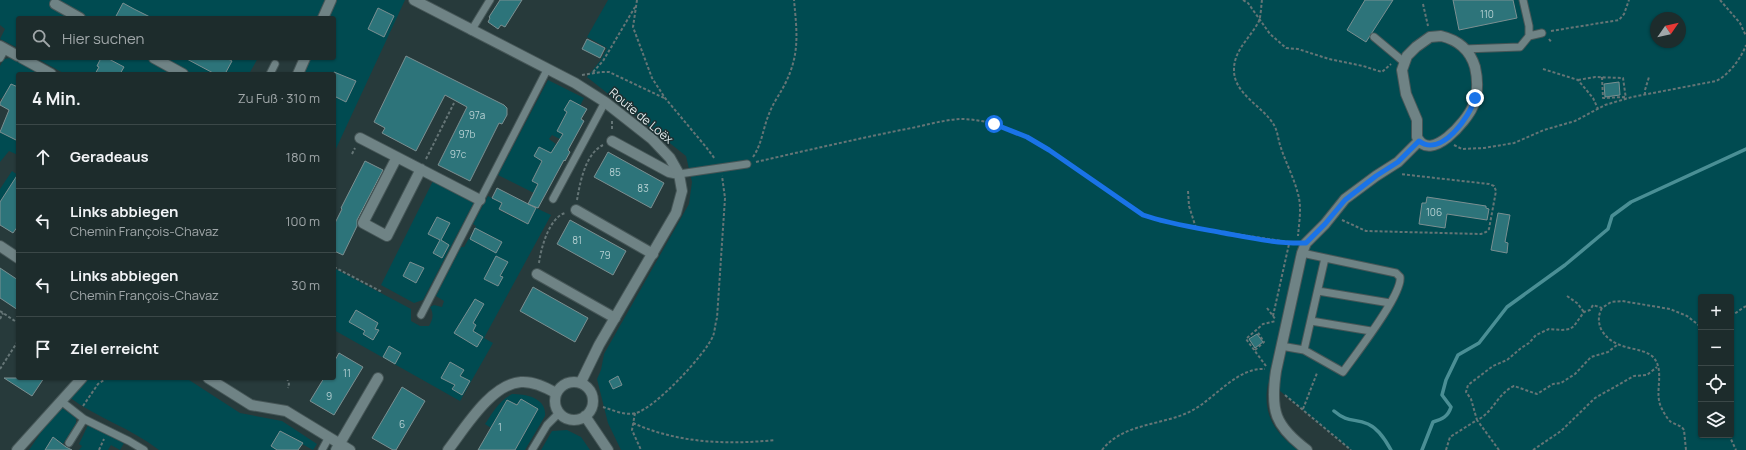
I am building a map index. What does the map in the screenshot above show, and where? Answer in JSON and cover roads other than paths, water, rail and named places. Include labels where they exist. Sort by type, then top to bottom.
[{"type":"street","points":[[324,16],[331,0]]},
{"type":"street","name":"Route de Loëx","points":[[414,0],[471,31],[575,83],[605,102],[652,139],[670,158],[679,174],[682,191],[676,213],[615,318],[581,382]]},
{"type":"street","points":[[55,4],[76,16]]},
{"type":"street","points":[[1430,37],[1447,37],[1455,41],[1464,49],[1469,53],[1477,74],[1475,98],[1468,117],[1444,141],[1431,146],[1424,145],[1419,141],[1417,120],[1405,89],[1402,61],[1416,47],[1430,37]]},
{"type":"street","points":[[3,48],[16,55]]},
{"type":"street","points":[[26,60],[47,72]]},
{"type":"street","points":[[158,60],[179,72]]},
{"type":"street","points":[[299,72],[304,60]]},
{"type":"street","points":[[360,138],[480,200]]},
{"type":"street","points":[[612,141],[669,172],[679,174]]},
{"type":"street","points":[[1308,450],[1285,430],[1279,422],[1274,409],[1274,385],[1281,346],[1302,253],[1306,243],[1345,200],[1385,169],[1398,162],[1419,141]]},
{"type":"street","points":[[397,157],[363,223],[387,236],[421,170]]},
{"type":"street","points":[[576,210],[653,254]]},
{"type":"street","points":[[0,246],[16,256]]},
{"type":"street","points":[[537,274],[615,318]]},
{"type":"street","points":[[338,447],[378,378]]},
{"type":"street","points":[[17,450],[80,380]]},
{"type":"street","points":[[211,380],[251,405],[286,412],[329,437],[338,447],[350,450]]},
{"type":"street","points":[[568,382],[581,382],[590,389],[593,396],[592,408],[580,419],[569,420],[559,413],[554,402],[556,393],[558,388],[568,382]]},
{"type":"street","points":[[448,450],[489,398],[500,388],[513,383],[534,383],[556,393]]},
{"type":"street","points":[[585,416],[608,450]]},
{"type":"lane","points":[[471,31],[490,0]]},
{"type":"lane","points":[[1523,0],[1529,26],[1529,36]]},
{"type":"lane","points":[[1464,49],[1520,47],[1529,36],[1542,33]]},
{"type":"lane","points":[[1374,37],[1402,61]]},
{"type":"lane","points":[[0,58],[3,48]]},
{"type":"lane","points":[[271,72],[275,64]]},
{"type":"lane","points":[[420,315],[547,70]]},
{"type":"lane","points":[[552,199],[605,102]]},
{"type":"lane","points":[[679,174],[747,164]]},
{"type":"lane","points":[[1281,346],[1304,350],[1344,372],[1390,303],[1401,282],[1400,277],[1396,273],[1302,253]]},
{"type":"lane","points":[[1304,350],[1325,258]]},
{"type":"lane","points":[[1318,290],[1390,303]]},
{"type":"lane","points":[[1311,321],[1371,331]]},
{"type":"lane","points":[[61,401],[84,419],[144,450]]},
{"type":"lane","points":[[532,450],[547,425],[559,413]]},
{"type":"lane","points":[[69,443],[84,419]]},
{"type":"lane","points":[[322,450],[329,437]]},
{"type":"waterway","points":[[1422,450],[1433,422],[1444,417],[1450,410],[1451,407],[1442,395],[1446,380],[1458,355],[1479,343],[1507,307],[1565,265],[1608,229],[1612,216],[1631,202],[1746,149]]},
{"type":"waterway","points":[[1334,411],[1347,419],[1363,422],[1372,426],[1382,436],[1391,450]]}]
